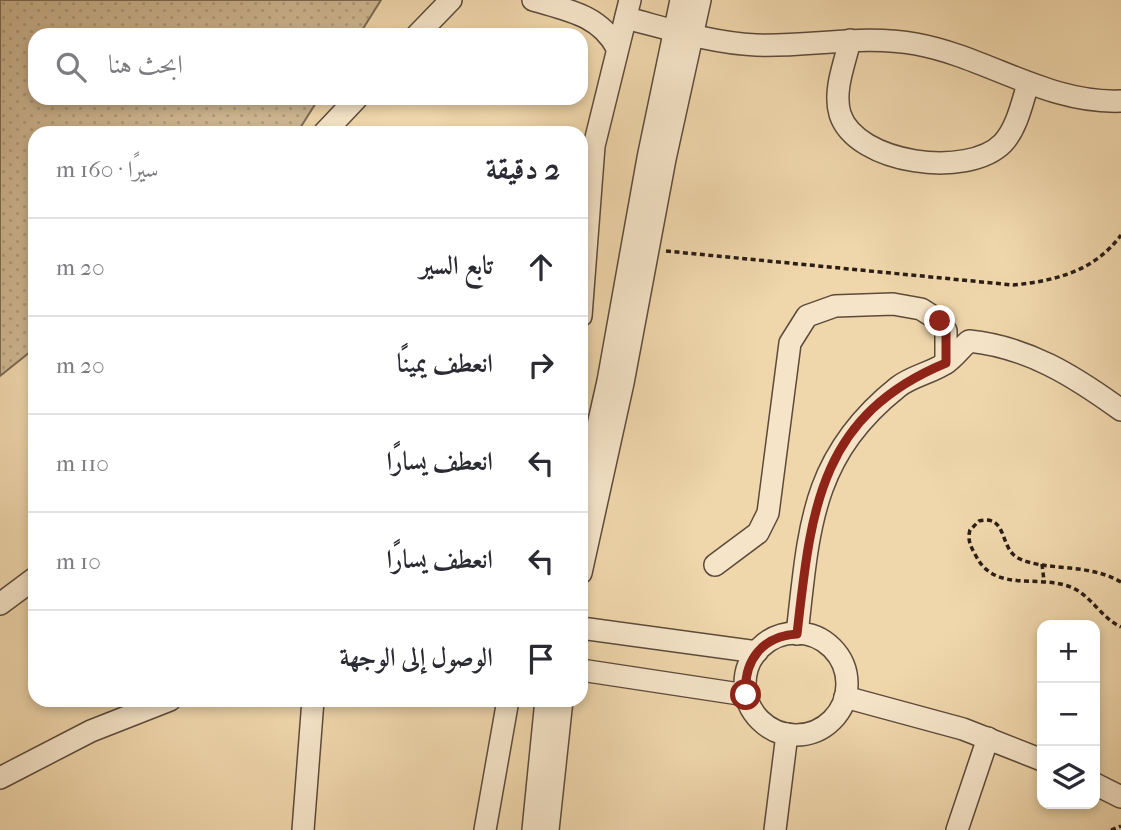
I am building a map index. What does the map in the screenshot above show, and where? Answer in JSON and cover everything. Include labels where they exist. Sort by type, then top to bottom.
[{"type":"street","points":[[424,28],[451,0]]},
{"type":"street","points":[[533,0],[590,19],[611,37],[617,48]]},
{"type":"street","points":[[588,540],[650,250],[682,32],[681,0]]},
{"type":"street","points":[[588,469],[682,32],[700,0]]},
{"type":"street","points":[[588,224],[594,146],[628,9],[682,32],[721,42],[755,45],[887,40],[918,44],[975,61],[1028,84],[1079,98],[1121,102]]},
{"type":"street","points":[[850,40],[838,98],[840,113],[856,139],[883,153],[956,164],[990,153],[1004,142],[1013,128],[1028,84]]},
{"type":"street","points":[[331,126],[350,105]]},
{"type":"street","points":[[715,565],[758,533],[768,513],[790,343],[807,316],[835,306],[892,304],[921,309],[940,321],[946,331],[946,363]]},
{"type":"street","points":[[797,634],[810,531],[823,482],[834,459],[864,418],[900,385],[946,363],[969,341],[1008,348],[1060,369],[1121,410]]},
{"type":"street","points":[[0,604],[28,583]]},
{"type":"street","points":[[588,629],[757,652]]},
{"type":"street","points":[[797,634],[819,639],[836,654],[846,674],[845,697],[836,716],[819,730],[787,734],[761,721],[746,695],[747,672],[757,652],[775,638],[797,634]]},
{"type":"street","points":[[588,671],[746,695]]},
{"type":"street","points":[[845,697],[988,738],[1037,758]]},
{"type":"street","points":[[0,778],[70,741],[153,707]]},
{"type":"street","points":[[303,830],[312,707]]},
{"type":"street","points":[[485,830],[507,707]]},
{"type":"street","points":[[533,830],[545,707]]},
{"type":"street","points":[[548,830],[561,707]]},
{"type":"street","points":[[775,830],[787,734]]},
{"type":"street","points":[[957,830],[988,738]]},
{"type":"street","points":[[1100,786],[1121,797]]},
{"type":"path","points":[[650,250],[1013,285],[1050,281],[1085,268],[1121,235]]},
{"type":"path","points":[[1121,582],[1085,568],[1042,564],[1018,557],[1008,549],[997,523],[979,521],[970,530],[969,542],[982,567],[994,577],[1044,581],[1077,590],[1093,602],[1107,620],[1121,627]]},
{"type":"path","points":[[1042,564],[1044,581]]},
{"type":"path","points":[[1111,830],[1121,826]]},
{"type":"shaded area","points":[[0,0],[381,0],[363,28],[28,28],[28,105],[315,105],[301,126],[28,126],[28,354],[0,376]]},
{"type":"route","points":[[746,695],[747,672],[750,661],[757,652],[775,638],[797,634],[815,506],[834,459],[864,418],[900,385],[946,363],[946,331],[940,321]]}]
